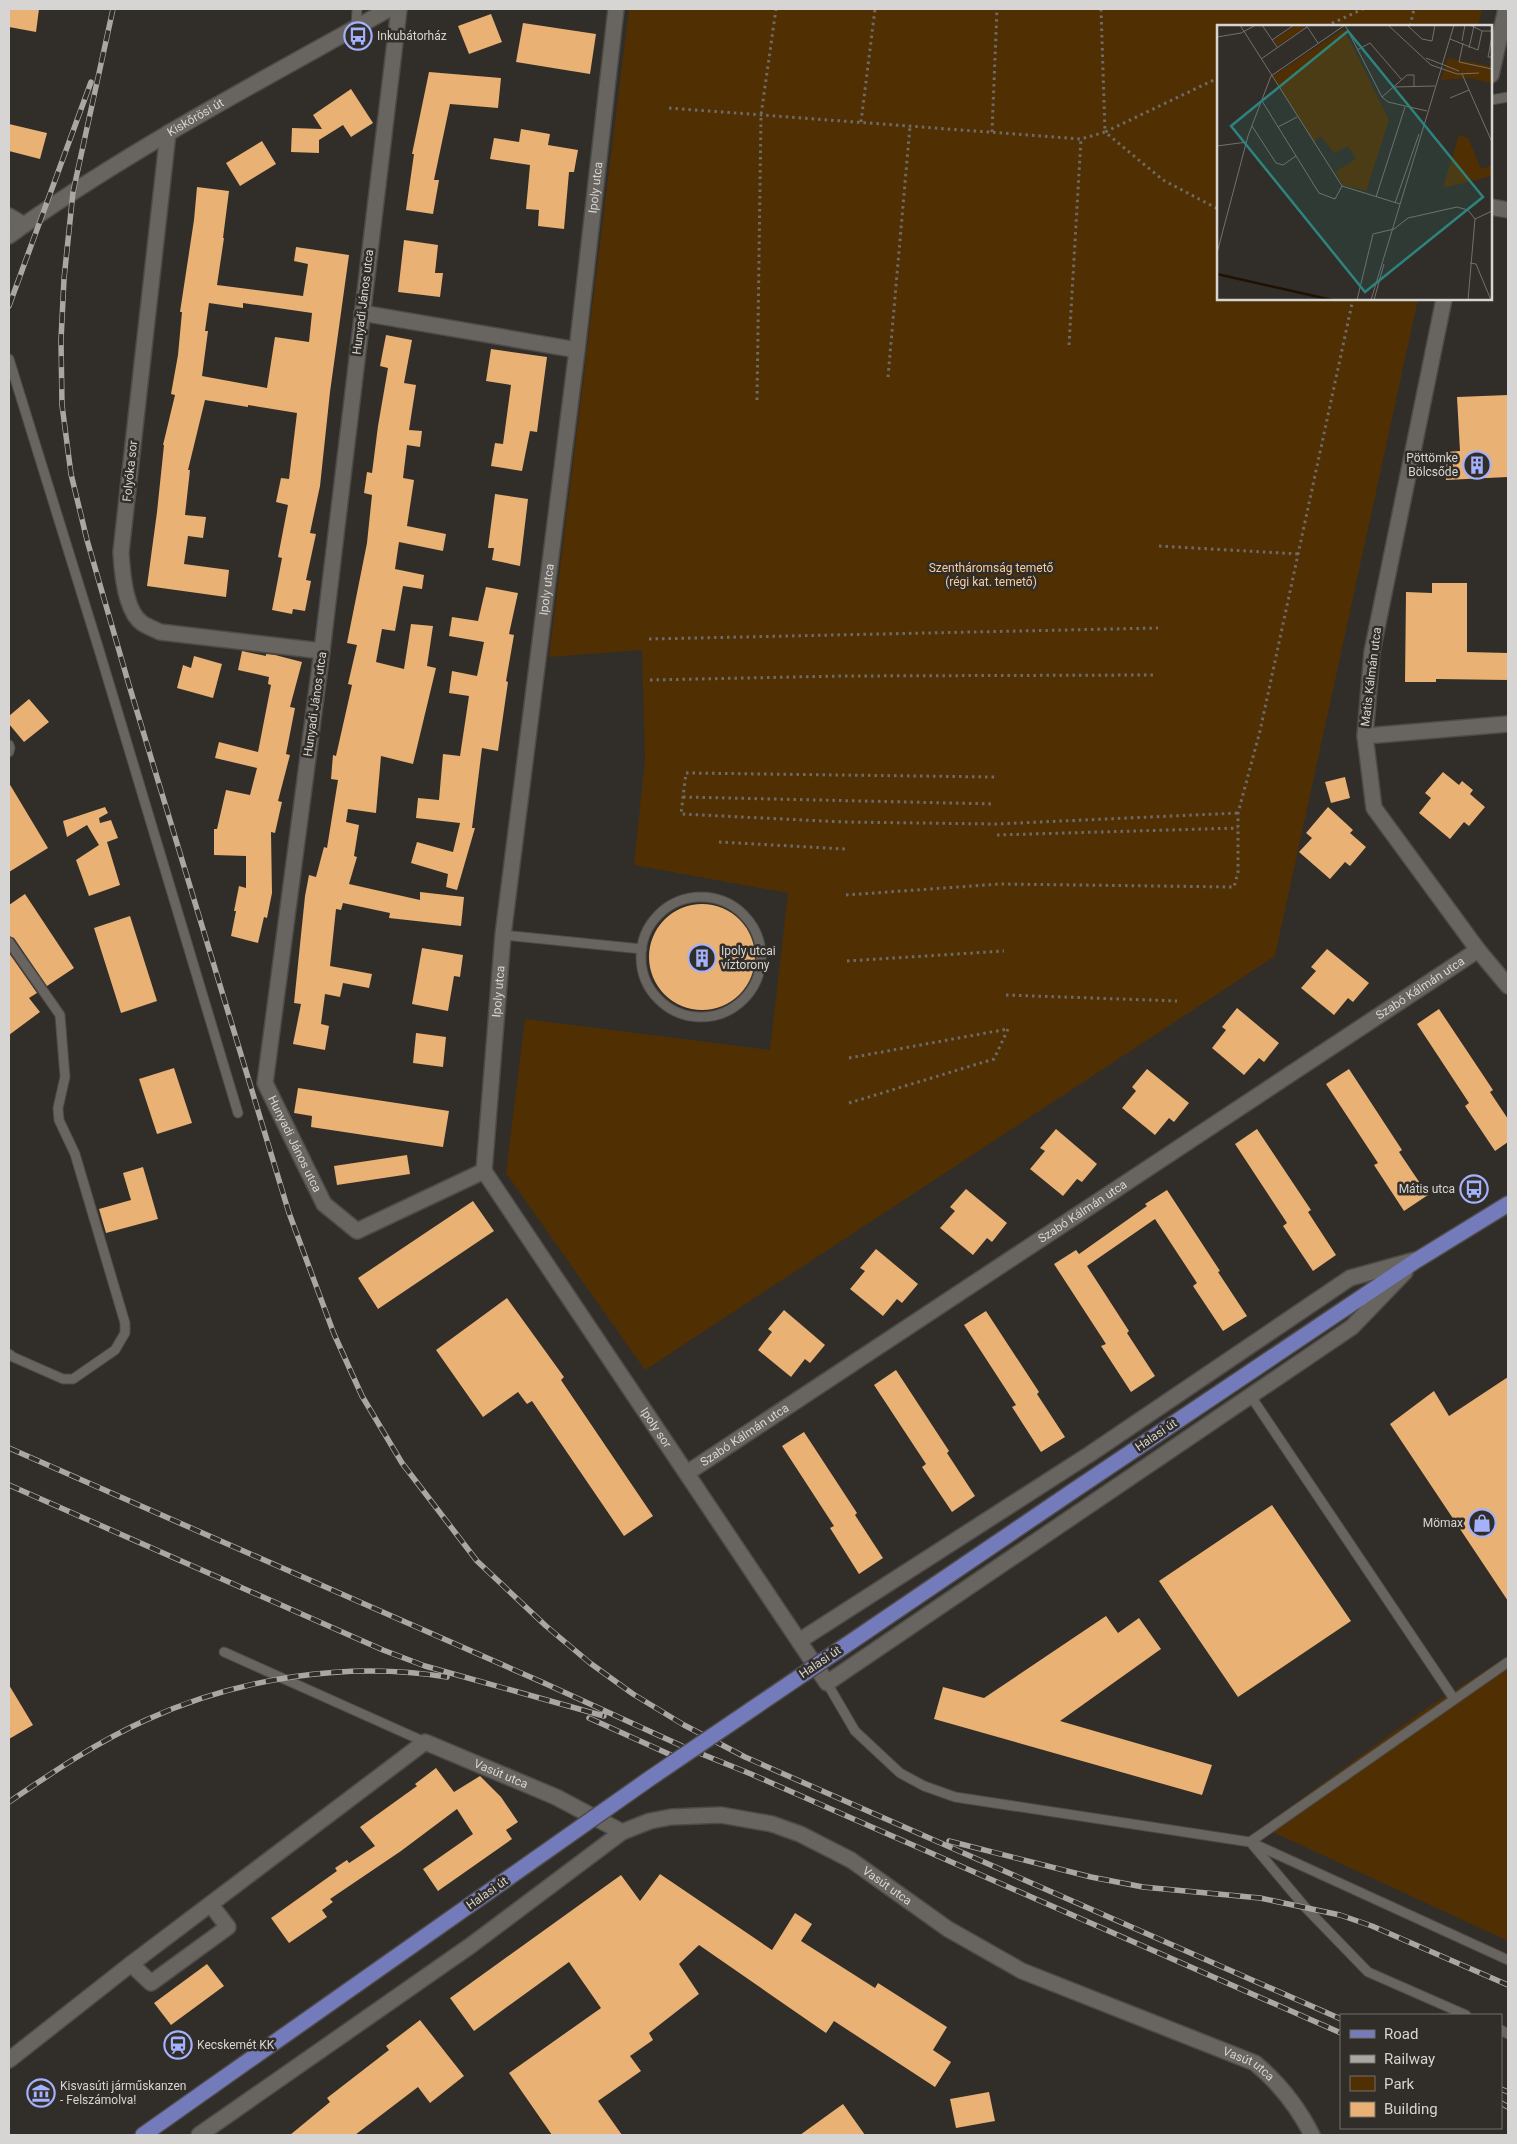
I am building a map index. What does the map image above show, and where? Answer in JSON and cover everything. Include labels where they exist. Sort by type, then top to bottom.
[{"type":"main road","name":"Halasi út","points":[[143,2135],[649,1779],[1072,1491],[1417,1260],[1508,1204]]},
{"type":"street","name":"Kiskőrösi út","points":[[9,236],[73,192],[168,133],[389,9]]},
{"type":"street","name":"Hunyadi János utca","points":[[399,9],[322,651],[264,1083],[324,1204],[357,1231],[484,1171]]},
{"type":"street","name":"Ipoly utca","points":[[484,1171],[503,935],[578,350],[616,9]]},
{"type":"street","points":[[1492,72],[1506,9]]},
{"type":"street","name":"Folyóka sor","points":[[168,133],[121,552],[123,580],[132,608],[140,622],[160,632],[322,651]]},
{"type":"street","points":[[1492,207],[1508,210]]},
{"type":"street","points":[[9,216],[24,225]]},
{"type":"street","name":"Matis Kálmán utca","points":[[1444,300],[1372,652],[1364,736],[1374,808],[1478,950],[1508,986]]},
{"type":"street","points":[[362,313],[578,350]]},
{"type":"street","points":[[1364,736],[1508,724]]},
{"type":"street","name":"Szabó Kálmán utca","points":[[687,1473],[1478,950]]},
{"type":"street","name":"Ipoly sor","points":[[484,1171],[827,1683]]},
{"type":"street","points":[[827,1683],[1352,1327],[1417,1260]]},
{"type":"street","points":[[799,1641],[1090,1454],[1350,1278],[1417,1260]]},
{"type":"street","points":[[9,2060],[131,1964],[425,1742]]},
{"type":"street","name":"Vasút utca","points":[[425,1742],[556,1796],[622,1832],[650,1821],[671,1817],[721,1815],[772,1824],[800,1834],[851,1860],[948,1929],[1022,1971],[1255,2063],[1273,2078],[1302,2115],[1312,2135]]},
{"type":"street","points":[[199,2135],[470,1946],[622,1832]]},
{"type":"street","points":[[131,1964],[151,1983],[220,1933],[228,1927],[211,1905]]},
{"type":"lane","points":[[356,9],[356,27]]},
{"type":"lane","points":[[1492,100],[1508,97]]},
{"type":"lane","points":[[9,359],[100,653],[238,1113]]},
{"type":"lane","points":[[9,744],[9,752]]},
{"type":"lane","points":[[689,899],[712,899],[733,907],[750,923],[760,944],[760,966],[753,988],[738,1004],[718,1014],[696,1017],[675,1011],[657,997],[642,967],[642,949],[652,924],[668,908],[689,899]]},
{"type":"lane","points":[[503,935],[642,949]]},
{"type":"lane","points":[[9,942],[60,1015],[65,1077],[58,1108],[59,1120],[75,1154],[125,1323],[125,1333],[115,1350],[73,1379],[63,1379],[9,1354]]},
{"type":"lane","points":[[1250,1396],[1454,1699]]},
{"type":"lane","points":[[224,1652],[425,1742]]},
{"type":"lane","points":[[1250,1842],[1508,1662]]},
{"type":"lane","points":[[827,1683],[855,1731],[900,1773],[924,1786],[954,1797],[1250,1842],[1508,1960]]},
{"type":"lane","points":[[1250,1842],[1306,1907],[1368,1972],[1464,2014]]},
{"type":"path","points":[[757,400],[761,115],[776,9]]},
{"type":"path","points":[[861,122],[875,9]]},
{"type":"path","points":[[992,132],[997,9]]},
{"type":"path","points":[[1101,9],[1105,132],[1163,180],[1217,208]]},
{"type":"path","points":[[1328,25],[1363,9]]},
{"type":"path","points":[[1410,25],[1414,9]]},
{"type":"path","points":[[670,108],[1081,139],[1105,132],[1217,78]]},
{"type":"path","points":[[888,377],[910,126]]},
{"type":"path","points":[[1069,345],[1081,139]]},
{"type":"path","points":[[846,895],[1000,884],[1234,886],[1238,872],[1238,813],[1260,731],[1352,300]]},
{"type":"path","points":[[1159,546],[1298,554]]},
{"type":"path","points":[[649,640],[1158,628]]},
{"type":"path","points":[[650,680],[841,676],[1157,675]]},
{"type":"path","points":[[994,777],[686,773],[681,814],[844,822],[996,824],[1238,813]]},
{"type":"path","points":[[683,797],[996,804]]},
{"type":"path","points":[[997,835],[1238,828]]},
{"type":"path","points":[[719,842],[845,848]]},
{"type":"path","points":[[847,961],[1004,951]]},
{"type":"path","points":[[1006,996],[1177,1001]]},
{"type":"path","points":[[849,1058],[1008,1029],[994,1059],[849,1103]]},
{"type":"green space","name":"Szentháromság temető (régi kat. temető)","points":[[629,9],[1482,9],[1478,25],[1217,25],[1217,300],[1418,300],[1275,956],[645,1370],[506,1173],[525,1019],[770,1050],[788,893],[634,865],[645,760],[642,650],[549,657]]},
{"type":"green space","points":[[1508,1656],[1508,1941],[1262,1827],[1427,1708]]},
{"type":"building","points":[[9,9],[39,9],[36,32],[9,27]]},
{"type":"building","points":[[491,14],[502,42],[469,54],[458,26]]},
{"type":"building","points":[[523,23],[596,34],[590,74],[516,62]]},
{"type":"building","points":[[429,72],[501,78],[498,108],[450,104],[434,180],[439,180],[433,214],[406,210],[414,154],[412,154]]},
{"type":"building","points":[[351,89],[373,123],[351,137],[343,125],[319,140],[319,153],[291,152],[292,128],[322,129],[313,115]]},
{"type":"building","points":[[9,124],[47,133],[40,159],[9,151]]},
{"type":"building","points":[[521,129],[550,134],[548,145],[578,150],[574,172],[569,172],[564,229],[538,226],[539,210],[526,209],[530,165],[490,159],[494,138],[519,142]]},
{"type":"building","points":[[262,141],[276,164],[240,186],[226,163]]},
{"type":"building","points":[[197,187],[229,191],[217,285],[303,296],[308,264],[294,261],[296,247],[349,255],[330,392],[320,486],[310,533],[316,534],[306,580],[311,581],[305,611],[293,609],[292,614],[272,610],[282,558],[278,557],[288,505],[276,502],[281,478],[289,479],[297,413],[248,405],[248,407],[205,400],[188,470],[190,470],[185,515],[206,517],[203,538],[188,536],[184,564],[229,570],[226,597],[147,586],[157,512],[163,445],[175,395],[171,394],[178,355],[182,312],[180,312]],"holes":[[[209,303],[243,308],[243,303],[312,313],[309,342],[275,337],[267,388],[202,376],[208,331],[205,331]]]},
{"type":"building","points":[[404,240],[438,245],[435,273],[443,273],[440,297],[398,292]]},
{"type":"building","points":[[386,335],[412,340],[404,383],[416,385],[409,430],[422,431],[420,447],[407,445],[403,478],[414,480],[407,526],[446,534],[443,551],[399,542],[395,569],[424,575],[422,589],[403,586],[395,631],[382,629],[376,662],[404,669],[411,624],[433,626],[427,666],[436,668],[413,764],[381,756],[376,813],[348,809],[346,822],[359,825],[354,856],[357,857],[349,884],[420,900],[420,892],[464,897],[461,926],[389,918],[390,913],[343,903],[341,910],[336,909],[330,966],[372,974],[369,988],[343,983],[340,997],[325,994],[321,1024],[329,1026],[325,1050],[293,1044],[301,1004],[294,1003],[305,896],[309,875],[316,877],[324,847],[327,848],[338,780],[331,779],[333,755],[336,756],[352,685],[348,684],[357,645],[347,643],[367,543],[372,495],[364,493],[367,472],[372,473],[388,368],[380,366]]},
{"type":"building","points":[[491,349],[547,357],[537,432],[530,431],[522,471],[491,466],[495,443],[503,444],[511,385],[486,381]]},
{"type":"building","points":[[1508,395],[1508,477],[1446,480],[1445,452],[1460,451],[1457,397]]},
{"type":"building","points":[[495,494],[528,499],[520,566],[492,560],[494,548],[488,548]]},
{"type":"building","points":[[1432,583],[1467,583],[1467,652],[1508,653],[1508,680],[1436,679],[1436,682],[1405,682],[1406,592],[1432,593]]},
{"type":"building","points":[[486,587],[518,593],[509,634],[514,635],[506,681],[508,682],[498,751],[482,748],[472,828],[475,828],[457,890],[446,887],[448,874],[411,863],[417,842],[453,852],[460,823],[416,818],[418,798],[439,800],[443,754],[460,756],[469,696],[449,693],[452,671],[477,676],[484,642],[449,636],[452,617],[478,621]]},
{"type":"building","points":[[242,651],[266,656],[266,654],[275,655],[302,662],[290,707],[295,708],[286,754],[290,755],[278,801],[282,802],[275,833],[271,832],[272,893],[267,918],[264,917],[258,943],[231,936],[239,886],[246,888],[246,856],[214,855],[214,829],[217,829],[226,790],[250,795],[257,768],[215,758],[219,742],[258,752],[271,685],[268,684],[269,677],[238,670]]},
{"type":"building","points":[[194,656],[222,664],[213,698],[177,688],[183,665],[191,668]]},
{"type":"building","points":[[29,699],[49,722],[24,742],[9,724],[9,716]]},
{"type":"building","points":[[1443,772],[1459,785],[1462,781],[1473,790],[1470,794],[1485,807],[1469,826],[1464,822],[1450,839],[1419,813],[1431,798],[1425,793]]},
{"type":"building","points":[[1345,777],[1350,798],[1331,803],[1325,782]]},
{"type":"building","points":[[9,783],[48,848],[9,872]]},
{"type":"building","points":[[105,807],[108,813],[99,818],[100,823],[111,820],[118,838],[107,842],[120,885],[89,896],[76,860],[99,845],[87,825],[67,837],[63,821]]},
{"type":"building","points":[[1328,807],[1353,830],[1350,833],[1366,847],[1350,866],[1345,862],[1330,879],[1299,852],[1312,838],[1306,833]]},
{"type":"building","points":[[25,894],[74,968],[47,986],[14,938],[9,936],[9,905]]},
{"type":"building","name":"Ipoly utcai víztorony","points":[[702,904],[722,908],[739,920],[751,937],[755,957],[751,977],[739,994],[722,1006],[702,1010],[682,1006],[665,994],[653,977],[649,957],[653,937],[665,920],[682,908]]},
{"type":"building","points":[[130,916],[157,1001],[121,1013],[94,928]]},
{"type":"building","points":[[422,948],[463,955],[460,977],[454,976],[448,1011],[412,1004]]},
{"type":"building","points":[[1327,949],[1369,983],[1353,1002],[1348,998],[1334,1015],[1301,988],[1316,971],[1311,967]]},
{"type":"building","points":[[9,953],[37,993],[29,998],[40,1012],[9,1035]]},
{"type":"building","points":[[1237,1008],[1279,1043],[1264,1062],[1259,1058],[1244,1075],[1212,1048],[1226,1030],[1222,1027]]},
{"type":"building","points":[[1439,1009],[1493,1090],[1490,1092],[1508,1119],[1508,1142],[1495,1151],[1465,1106],[1469,1103],[1417,1024]]},
{"type":"building","points":[[416,1033],[446,1037],[443,1067],[413,1063]]},
{"type":"building","points":[[174,1068],[192,1123],[157,1134],[139,1079]]},
{"type":"building","points":[[1147,1069],[1189,1103],[1174,1122],[1169,1118],[1155,1135],[1122,1108],[1136,1091],[1132,1087]]},
{"type":"building","points":[[1349,1069],[1402,1150],[1399,1152],[1428,1195],[1404,1211],[1374,1165],[1378,1163],[1326,1084]]},
{"type":"building","points":[[298,1088],[449,1111],[443,1147],[311,1127],[312,1116],[294,1113]]},
{"type":"building","points":[[1056,1129],[1097,1164],[1082,1182],[1077,1179],[1063,1196],[1030,1169],[1045,1151],[1040,1148]]},
{"type":"building","points":[[1257,1129],[1311,1210],[1308,1212],[1336,1255],[1313,1271],[1283,1226],[1287,1223],[1235,1144]]},
{"type":"building","points":[[407,1155],[410,1174],[337,1185],[334,1166]]},
{"type":"building","points":[[143,1167],[158,1219],[106,1233],[99,1209],[131,1200],[123,1173]]},
{"type":"building","points":[[966,1189],[1007,1223],[992,1242],[987,1238],[973,1255],[940,1228],[955,1211],[950,1207]]},
{"type":"building","points":[[1167,1190],[1247,1316],[1223,1331],[1193,1286],[1197,1283],[1155,1219],[1087,1266],[1129,1331],[1127,1333],[1155,1376],[1131,1392],[1101,1346],[1106,1344],[1054,1264],[1076,1250],[1079,1254],[1147,1206],[1145,1204]]},
{"type":"building","points":[[473,1201],[494,1231],[378,1309],[358,1278]]},
{"type":"building","points":[[876,1249],[918,1284],[902,1303],[897,1299],[883,1316],[850,1289],[865,1271],[860,1268]]},
{"type":"building","points":[[507,1298],[564,1377],[561,1380],[653,1516],[624,1536],[532,1401],[527,1404],[518,1392],[483,1417],[436,1350]]},
{"type":"building","points":[[784,1310],[825,1345],[810,1363],[805,1359],[791,1377],[758,1350],[772,1332],[768,1329]]},
{"type":"building","points":[[986,1311],[1039,1392],[1037,1394],[1065,1437],[1041,1452],[1012,1407],[1016,1405],[964,1325]]},
{"type":"building","points":[[896,1370],[949,1451],[947,1453],[975,1496],[952,1512],[922,1467],[926,1464],[874,1385]]},
{"type":"building","name":"Mömax","points":[[1508,1377],[1508,1601],[1390,1424],[1434,1391],[1449,1416]]},
{"type":"building","points":[[804,1432],[857,1513],[855,1515],[883,1558],[859,1574],[830,1528],[834,1526],[782,1446]]},
{"type":"building","points":[[1272,1505],[1351,1621],[1238,1697],[1159,1581]]},
{"type":"building","points":[[1106,1616],[1118,1633],[1139,1618],[1161,1649],[1060,1721],[1212,1765],[1202,1795],[934,1719],[943,1687],[984,1698]]},
{"type":"building","points":[[9,1685],[33,1725],[9,1739]]},
{"type":"building","points":[[436,1768],[454,1792],[480,1776],[501,1797],[518,1822],[506,1830],[512,1839],[438,1891],[423,1869],[473,1834],[457,1809],[401,1851],[330,1899],[333,1902],[322,1910],[327,1917],[289,1943],[271,1918],[337,1871],[335,1868],[347,1860],[349,1863],[375,1846],[360,1827],[417,1786],[415,1784]]},
{"type":"building","points":[[660,1874],[772,1950],[795,1913],[812,1924],[801,1941],[875,1988],[878,1983],[947,2027],[933,2050],[951,2062],[935,2087],[834,2021],[826,2033],[699,1945],[679,1964],[699,1994],[649,2033],[653,2040],[630,2056],[641,2071],[598,2101],[622,2135],[552,2135],[509,2073],[601,2008],[569,1962],[474,2031],[450,1998],[621,1875],[640,1901]]},
{"type":"building","points":[[207,1964],[224,1986],[171,2025],[154,2003]]},
{"type":"building","points":[[420,2020],[464,2076],[430,2103],[418,2087],[355,2135],[290,2135],[330,2102],[327,2098],[389,2050],[386,2046]]},
{"type":"building","points":[[989,2092],[995,2121],[956,2128],[950,2099]]},
{"type":"building","points":[[843,2104],[865,2135],[800,2135]]},
{"type":"railway","points":[[113,9],[73,192],[64,279],[61,340],[62,405],[71,474],[87,540],[129,685],[289,1213],[334,1334],[362,1396],[402,1463],[477,1561],[546,1626],[590,1663],[633,1694],[684,1725],[745,1757],[1340,2019]]},
{"type":"railway","points":[[9,306],[91,82]]},
{"type":"railway","points":[[9,1448],[544,1683],[682,1746],[751,1774],[1340,2033]]},
{"type":"railway","points":[[9,1485],[383,1650],[425,1666],[604,1716]]},
{"type":"railway","points":[[9,1802],[110,1738],[181,1705],[218,1693],[255,1684],[332,1672],[371,1671],[447,1677]]},
{"type":"railway","points":[[589,1718],[671,1755]]},
{"type":"railway","points":[[949,1841],[1091,1877],[1143,1887],[1260,1898],[1340,1915],[1372,1926],[1508,1985]]},
{"type":"railway","points":[[1502,2089],[1508,2092]]},
{"type":"railway","points":[[1502,2104],[1508,2107]]},
{"type":"place","name":"Inkubátorház","points":[[358,36]]},
{"type":"place","name":"Pöttömke Bölcsőde","points":[[1477,465]]},
{"type":"place","name":"Ipoly utcai víztorony","points":[[702,958]]},
{"type":"place","name":"Mátis utca","points":[[1474,1189]]},
{"type":"place","name":"Mömax","points":[[1482,1523]]},
{"type":"place","name":"Kecskemét KK","points":[[178,2045]]},
{"type":"place","name":"Kisvasúti járműskanzen - Felszámolva!","points":[[41,2093]]}]
